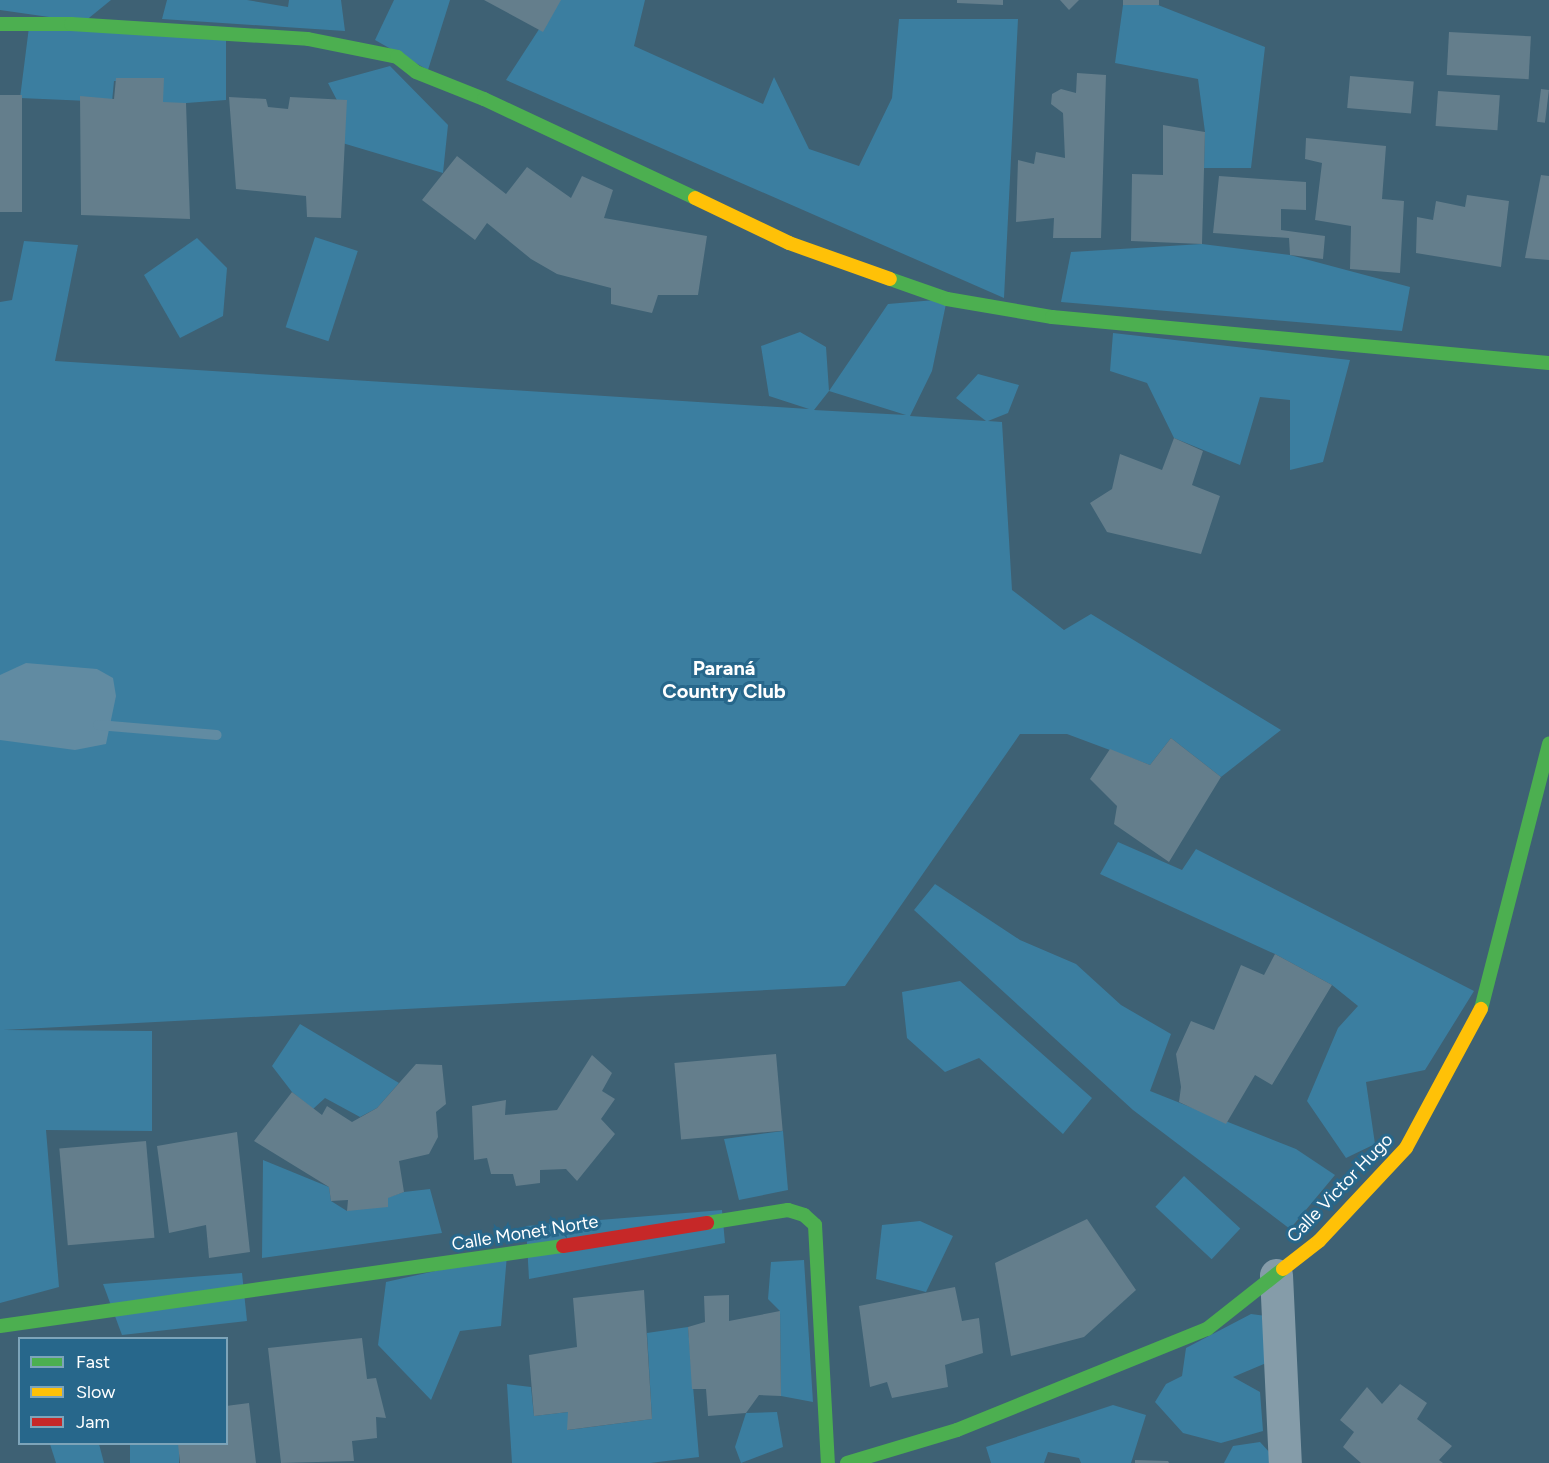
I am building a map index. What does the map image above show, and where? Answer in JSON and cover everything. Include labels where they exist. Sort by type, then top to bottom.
[{"type":"street","points":[[0,24],[70,24],[308,39],[397,57],[416,72],[495,104],[789,243],[947,299],[1052,317],[1549,363]]},
{"type":"street","name":"Calle Victor Hugo","points":[[847,1463],[957,1430],[1207,1329],[1319,1241],[1406,1148],[1482,1006],[1542,800],[1549,744]]},
{"type":"street","name":"Calle Monet Norte","points":[[0,1326],[507,1255],[788,1210],[804,1215],[815,1225],[828,1463]]},
{"type":"street","points":[[1276,1275],[1285,1463]]},
{"type":"shaded area","points":[[0,0],[111,0],[84,22],[0,10]]},
{"type":"shaded area","points":[[167,0],[247,0],[288,7],[289,0],[341,0],[345,31],[162,19]]},
{"type":"shaded area","points":[[394,0],[450,0],[428,70],[375,40]]},
{"type":"shaded area","points":[[558,0],[645,0],[634,46],[763,104],[774,77],[809,149],[859,166],[892,98],[899,19],[1018,19],[1004,298],[506,80]]},
{"type":"shaded area","points":[[1123,5],[1158,5],[1265,47],[1251,168],[1204,168],[1205,132],[1198,79],[1115,63]]},
{"type":"shaded area","points":[[29,27],[226,38],[226,100],[160,105],[162,81],[114,81],[112,102],[20,98]]},
{"type":"shaded area","points":[[390,66],[448,125],[443,173],[339,142],[341,108],[328,83]]},
{"type":"shaded area","points":[[315,237],[358,251],[328,341],[286,327]]},
{"type":"shaded area","points":[[197,238],[227,268],[223,316],[180,338],[144,275]]},
{"type":"shaded area","name":"Paraná Country Club","points":[[24,241],[78,245],[55,361],[809,409],[769,396],[761,346],[800,332],[826,347],[829,391],[888,304],[947,299],[932,371],[910,416],[986,421],[956,398],[978,374],[1019,385],[1008,413],[988,421],[1002,422],[1012,590],[1064,630],[1091,614],[1281,730],[1221,777],[1171,738],[1150,765],[1067,734],[1020,734],[845,986],[3,1030],[152,1031],[152,1131],[46,1130],[59,1287],[0,1303],[0,302],[12,300]],"holes":[[[829,391],[906,415],[814,410]]]},
{"type":"shaded area","points":[[1202,244],[1290,255],[1410,287],[1402,331],[1061,302],[1071,252]]},
{"type":"shaded area","points":[[1113,333],[1350,360],[1323,462],[1290,470],[1290,400],[1260,397],[1240,465],[1174,438],[1147,383],[1110,371]]},
{"type":"shaded area","points":[[26,663],[97,669],[113,678],[116,696],[106,744],[75,750],[0,740],[0,675]]},
{"type":"shaded area","points":[[1118,842],[1182,870],[1196,849],[1474,991],[1425,1070],[1366,1082],[1375,1144],[1346,1158],[1307,1101],[1338,1028],[1358,1006],[1332,985],[1275,954],[1100,874]]},
{"type":"shaded area","points":[[935,884],[1020,940],[1076,964],[1121,1005],[1171,1034],[1150,1091],[1296,1149],[1335,1175],[1290,1229],[1133,1110],[914,910]]},
{"type":"shaded area","points":[[960,981],[1092,1098],[1063,1134],[979,1058],[945,1072],[907,1038],[902,992]]},
{"type":"shaded area","points":[[300,1024],[399,1083],[377,1108],[360,1117],[325,1098],[313,1109],[292,1092],[272,1066]]},
{"type":"shaded area","points":[[783,1131],[788,1190],[739,1200],[724,1139]]},
{"type":"shaded area","points":[[263,1160],[329,1187],[331,1201],[347,1211],[404,1192],[430,1189],[442,1233],[262,1258]]},
{"type":"shaded area","points":[[1184,1176],[1240,1229],[1212,1259],[1155,1207]]},
{"type":"shaded area","points":[[722,1210],[725,1243],[529,1279],[526,1226]]},
{"type":"shaded area","points":[[920,1221],[953,1236],[926,1292],[876,1279],[882,1225]]},
{"type":"shaded area","points":[[507,1255],[501,1326],[460,1331],[431,1400],[378,1345],[386,1282]]},
{"type":"shaded area","points":[[804,1260],[813,1402],[781,1396],[780,1311],[768,1299],[771,1262]]},
{"type":"shaded area","points":[[242,1273],[247,1321],[122,1335],[103,1284]]},
{"type":"shaded area","points":[[1251,1314],[1275,1317],[1271,1361],[1233,1377],[1260,1392],[1263,1431],[1221,1443],[1183,1433],[1155,1402],[1166,1384],[1182,1376],[1186,1348]]},
{"type":"shaded area","points":[[688,1327],[699,1457],[650,1463],[512,1463],[507,1384],[531,1387],[534,1416],[568,1412],[568,1430],[652,1419],[647,1333]]},
{"type":"shaded area","points":[[1113,1405],[1146,1415],[1131,1463],[1081,1463],[1079,1458],[1048,1452],[1044,1463],[991,1463],[986,1447]]},
{"type":"shaded area","points":[[777,1412],[783,1447],[741,1463],[735,1447],[746,1413]]},
{"type":"shaded area","points":[[1260,1442],[1271,1454],[1270,1463],[1224,1463],[1233,1446]]},
{"type":"shaded area","points":[[50,1445],[99,1445],[104,1463],[56,1463]]},
{"type":"shaded area","points":[[130,1445],[179,1445],[179,1463],[130,1463]]},
{"type":"building","points":[[484,0],[561,0],[543,32]]},
{"type":"building","points":[[957,0],[1003,0],[1003,5],[957,3]]},
{"type":"building","points":[[1060,0],[1079,0],[1069,10]]},
{"type":"building","points":[[1123,0],[1159,0],[1159,5],[1123,5]]},
{"type":"building","points":[[1449,32],[1531,36],[1529,79],[1447,75]]},
{"type":"building","points":[[1077,73],[1106,75],[1101,238],[1053,238],[1054,218],[1016,222],[1018,160],[1034,164],[1036,152],[1065,158],[1063,113],[1051,104],[1052,94],[1061,89],[1076,93]]},
{"type":"building","points":[[1350,76],[1414,82],[1411,113],[1347,108]]},
{"type":"building","points":[[116,78],[164,78],[163,102],[186,103],[190,219],[81,215],[80,96],[114,99]]},
{"type":"building","points":[[1541,89],[1549,90],[1545,123],[1537,122]]},
{"type":"building","points":[[1438,91],[1500,95],[1497,130],[1436,126]]},
{"type":"building","points":[[0,95],[22,95],[22,212],[0,212]]},
{"type":"building","points":[[229,97],[266,99],[268,107],[288,109],[290,97],[347,100],[341,218],[307,217],[306,196],[236,189]]},
{"type":"building","points":[[1163,125],[1205,132],[1202,244],[1131,241],[1132,174],[1163,175]]},
{"type":"building","points":[[1306,138],[1386,146],[1382,199],[1404,201],[1400,273],[1350,269],[1351,226],[1315,220],[1322,163],[1305,159]]},
{"type":"building","points":[[457,156],[506,194],[527,167],[571,198],[582,176],[613,190],[604,218],[707,236],[698,295],[658,295],[652,313],[611,304],[611,288],[557,274],[531,259],[487,223],[475,240],[422,200]]},
{"type":"building","points":[[1541,175],[1549,176],[1549,260],[1525,258]]},
{"type":"building","points":[[1219,176],[1306,182],[1306,210],[1281,209],[1281,230],[1325,236],[1323,259],[1290,255],[1289,238],[1213,233]]},
{"type":"building","points":[[1467,195],[1509,201],[1501,267],[1416,253],[1417,217],[1433,220],[1436,201],[1465,207]]},
{"type":"building","points":[[1174,438],[1203,451],[1192,485],[1220,496],[1201,554],[1107,532],[1090,503],[1112,489],[1120,454],[1162,470]]},
{"type":"building","points":[[1171,738],[1221,777],[1169,862],[1114,824],[1117,806],[1090,779],[1110,749],[1150,765]]},
{"type":"building","points":[[1275,954],[1332,985],[1272,1085],[1255,1075],[1226,1124],[1179,1102],[1181,1087],[1176,1054],[1191,1021],[1214,1030],[1241,965],[1264,975]]},
{"type":"building","points":[[776,1054],[783,1131],[681,1140],[674,1063]]},
{"type":"building","points":[[592,1055],[612,1073],[602,1091],[615,1099],[601,1119],[615,1134],[577,1181],[566,1169],[540,1170],[540,1183],[516,1186],[513,1174],[491,1174],[487,1158],[474,1160],[472,1106],[506,1100],[505,1115],[557,1110]]},
{"type":"building","points":[[416,1064],[442,1065],[446,1104],[436,1112],[438,1137],[429,1154],[399,1161],[404,1192],[388,1198],[388,1207],[347,1211],[348,1200],[331,1201],[329,1187],[254,1141],[292,1092],[322,1115],[327,1106],[352,1122],[377,1108]]},
{"type":"building","points":[[237,1132],[250,1252],[209,1258],[206,1225],[169,1233],[157,1146]]},
{"type":"building","points":[[146,1141],[154,1238],[68,1245],[59,1149]]},
{"type":"building","points":[[1087,1219],[1136,1290],[1084,1337],[1011,1356],[995,1263]]},
{"type":"building","points":[[955,1287],[962,1321],[979,1318],[983,1353],[945,1365],[948,1387],[892,1398],[887,1382],[870,1387],[859,1306]]},
{"type":"building","points":[[644,1290],[652,1419],[567,1430],[568,1412],[534,1416],[529,1355],[577,1347],[573,1298]]},
{"type":"building","points":[[729,1295],[729,1321],[780,1311],[781,1396],[759,1395],[746,1413],[708,1416],[706,1389],[692,1389],[688,1327],[705,1322],[704,1296]]},
{"type":"building","points":[[362,1338],[367,1379],[376,1378],[386,1418],[376,1417],[377,1438],[352,1441],[354,1461],[281,1463],[268,1348]]},
{"type":"building","points":[[1400,1384],[1427,1403],[1417,1419],[1452,1446],[1439,1460],[1443,1463],[1361,1463],[1343,1447],[1354,1432],[1340,1420],[1367,1387],[1382,1404]]},
{"type":"building","points":[[249,1403],[256,1463],[180,1463],[178,1445],[228,1445],[228,1406]]},
{"type":"building","points":[[1135,1460],[1168,1461],[1169,1463],[1135,1463]]},
{"type":"waterway","points":[[98,725],[217,735]]},
{"type":"traffic: fast","points":[[0,24],[71,24],[308,39],[397,57],[416,72],[484,99],[695,198]]},
{"type":"traffic: fast","points":[[890,279],[947,299],[1052,317],[1549,363]]},
{"type":"traffic: fast","points":[[1481,1009],[1549,744]]},
{"type":"traffic: fast","points":[[707,1223],[788,1210],[804,1215],[815,1225],[828,1463]]},
{"type":"traffic: fast","points":[[0,1326],[563,1246]]},
{"type":"traffic: fast","points":[[847,1463],[957,1430],[1207,1329],[1283,1269]]},
{"type":"traffic: slow","points":[[695,198],[789,243],[890,279]]},
{"type":"traffic: slow","points":[[1283,1269],[1319,1241],[1406,1148],[1481,1009]]},
{"type":"traffic: jam","points":[[563,1246],[707,1223]]},
{"type":"district","name":"Paraná Country Club","points":[[724,680]]}]
